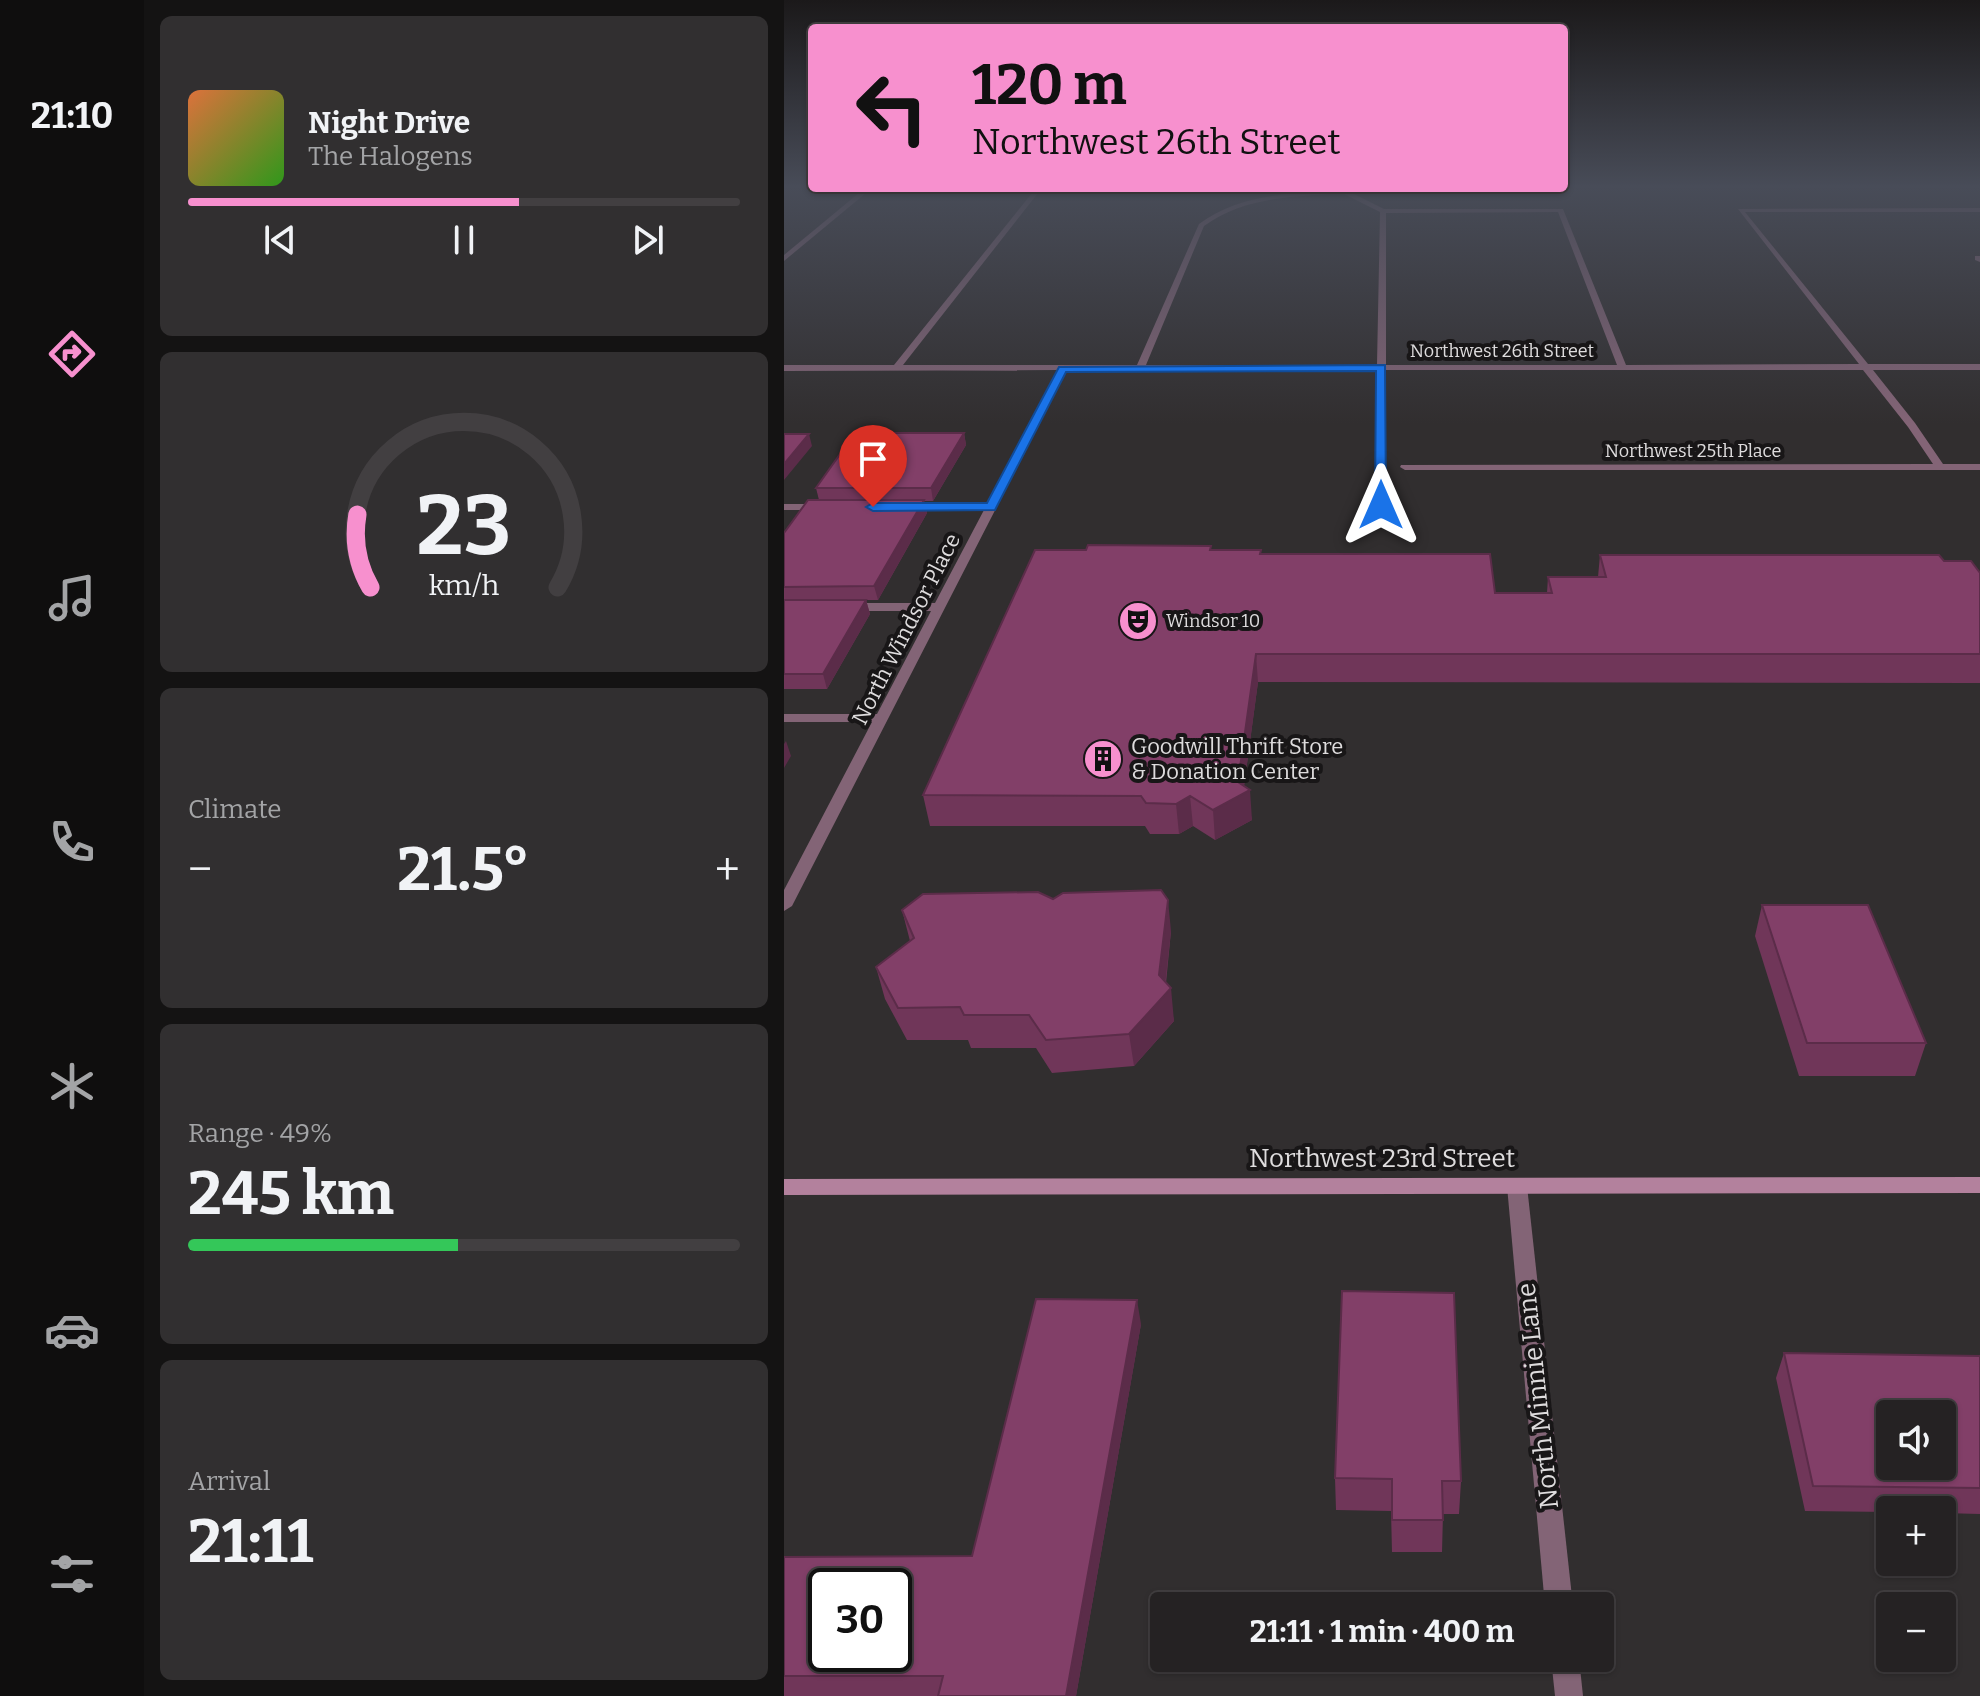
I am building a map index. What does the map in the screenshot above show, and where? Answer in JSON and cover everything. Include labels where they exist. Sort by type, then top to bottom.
[{"type":"main road","name":"Northwest 23rd Street","points":[[784,1187],[1980,1185]]},
{"type":"street","points":[[896,368],[977,266]]},
{"type":"street","points":[[1140,368],[1183,266]]},
{"type":"street","points":[[1381,505],[1382,266]]},
{"type":"street","points":[[1583,266],[1622,367]]},
{"type":"street","points":[[1785,266],[1912,425],[1940,467]]},
{"type":"street","name":"Northwest 26th Street","points":[[784,368],[1980,367]]},
{"type":"street","name":"North Windsor Place","points":[[784,906],[1063,369]]},
{"type":"street","name":"Northwest 25th Place","points":[[1405,467],[1980,467]]},
{"type":"street","points":[[784,507],[832,507]]},
{"type":"street","points":[[895,507],[991,507]]},
{"type":"street","points":[[831,607],[940,607]]},
{"type":"street","points":[[784,718],[883,718]]},
{"type":"street","name":"North Minnie Lane","points":[[1517,1186],[1558,1592]]},
{"type":"street","points":[[1566,1672],[1569,1696]]},
{"type":"building","points":[[855,433],[964,433],[931,488],[816,488]]},
{"type":"building","points":[[784,434],[809,434],[784,464]]},
{"type":"building","points":[[808,500],[924,500],[874,586],[784,587],[784,533]]},
{"type":"building","points":[[1088,545],[1211,546],[1210,550],[1261,550],[1260,554],[1490,554],[1495,593],[1552,593],[1548,577],[1606,577],[1600,555],[1939,555],[1944,561],[1971,561],[1980,573],[1980,654],[1256,654],[1238,782],[1250,790],[1213,810],[1190,796],[1176,804],[1146,803],[1141,796],[923,795],[1035,550],[1086,550]]},
{"type":"building","points":[[784,600],[866,600],[823,674],[784,674]]},
{"type":"building","points":[[1161,890],[1168,900],[1159,975],[1171,988],[1129,1034],[1046,1040],[1029,1015],[964,1015],[960,1007],[898,1008],[876,967],[914,938],[902,910],[923,894],[1038,892],[1053,899],[1063,893]]},
{"type":"building","points":[[1762,905],[1868,905],[1926,1043],[1807,1043]]},
{"type":"building","points":[[1342,1291],[1454,1293],[1461,1481],[1442,1481],[1443,1520],[1392,1520],[1392,1479],[1335,1478]]},
{"type":"building","points":[[1036,1299],[1137,1300],[1066,1696],[938,1696],[943,1676],[784,1676],[784,1557],[972,1556]]},
{"type":"building","points":[[1784,1353],[1980,1356],[1980,1488],[1813,1486]]},
{"type":"place","name":"Windsor 10","points":[[1138,621]]},
{"type":"place","name":"Goodwill Thrift Store & Donation Center","points":[[1103,759]]},
{"type":"route","points":[[873,507],[991,507],[1063,369],[1140,368],[1381,368],[1381,505]]}]
